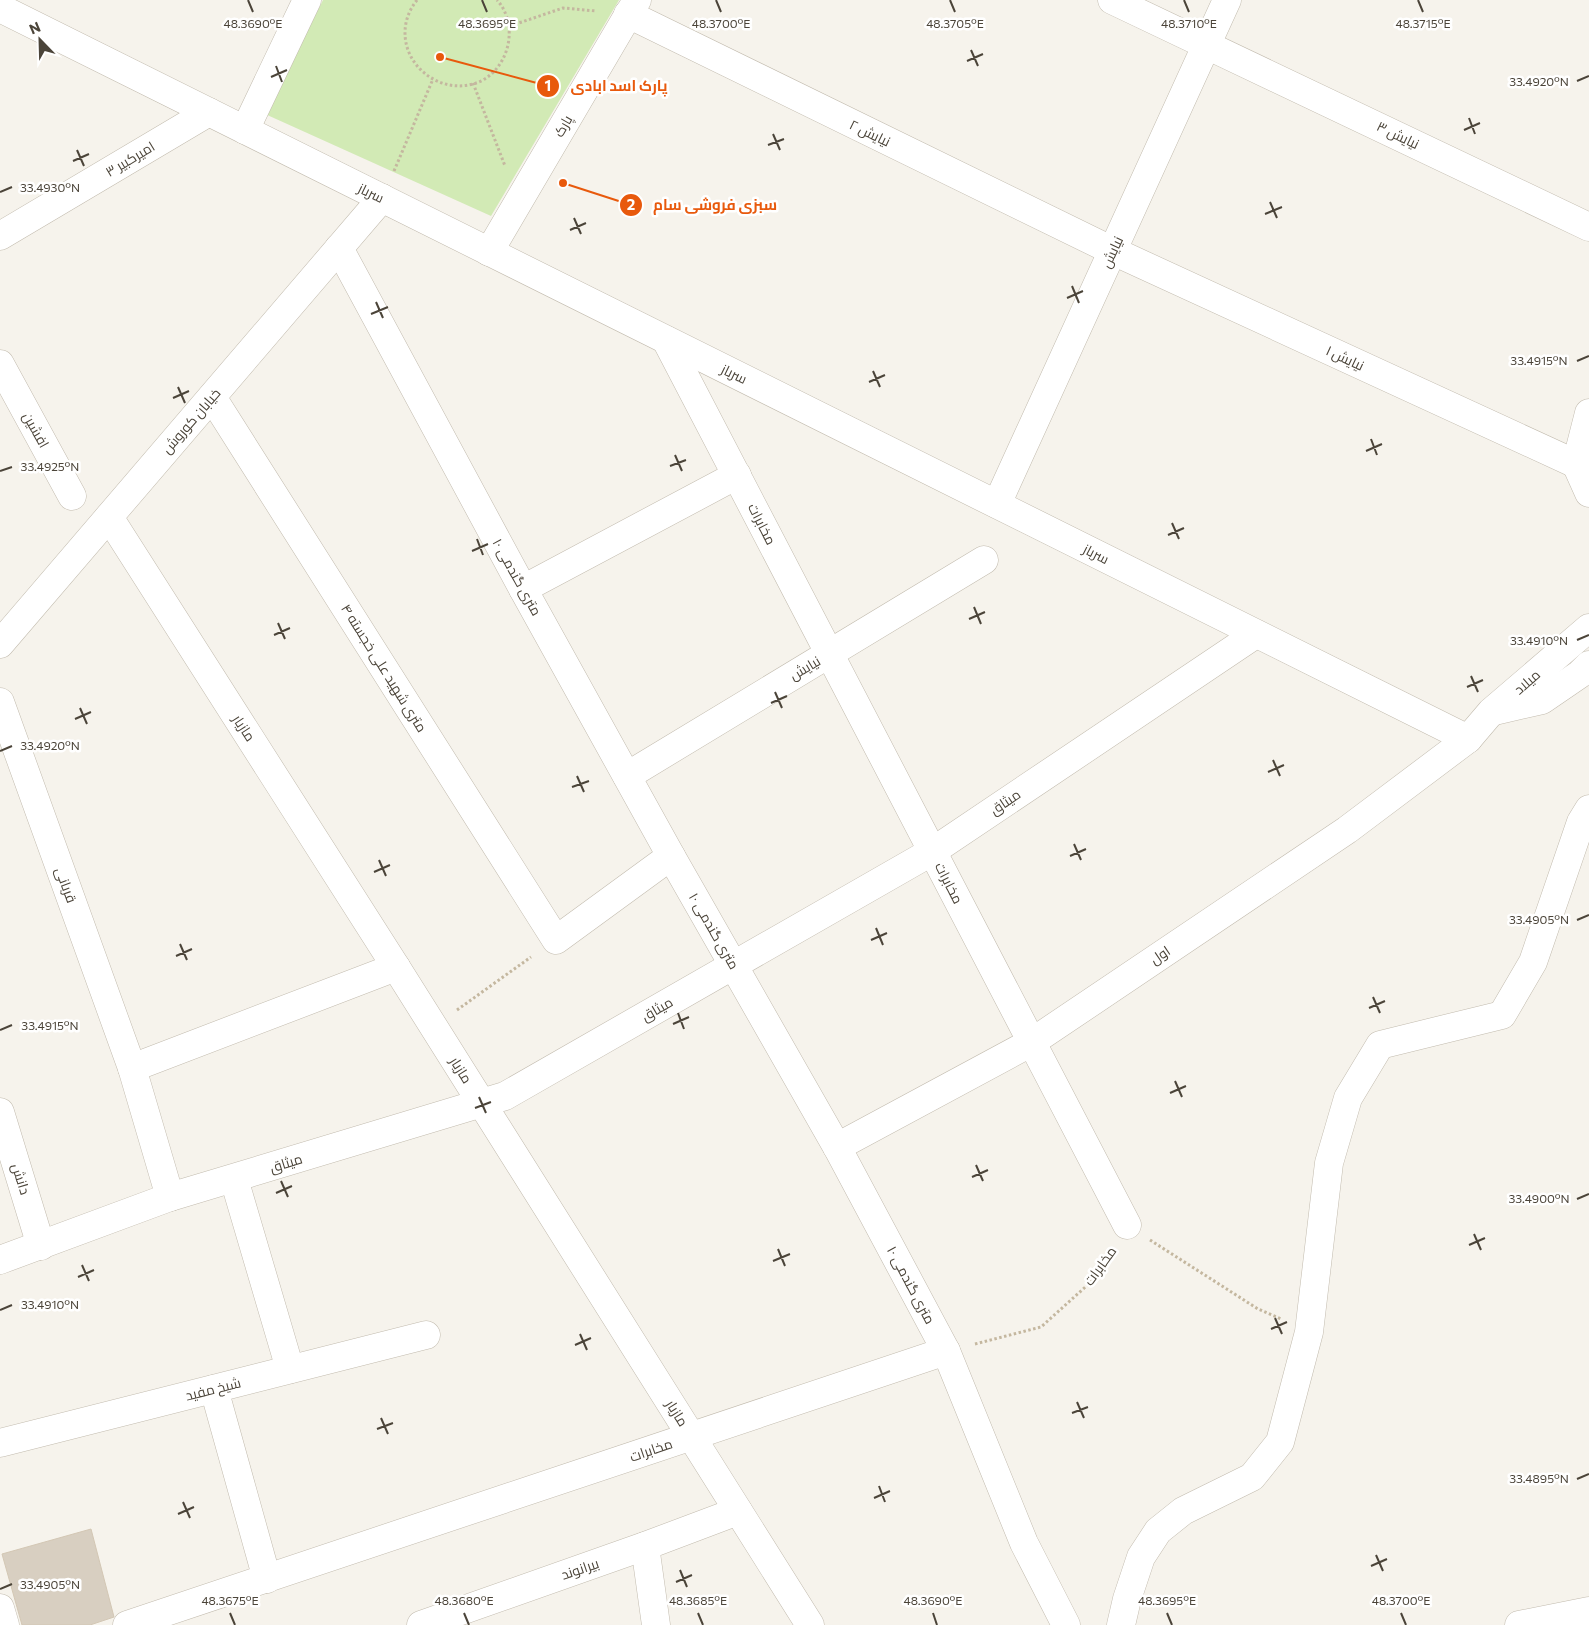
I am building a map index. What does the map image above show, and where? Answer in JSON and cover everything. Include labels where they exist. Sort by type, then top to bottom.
[{"type":"street","points":[[246,130],[307,0]]},
{"type":"street","name":"نیایش ۳","points":[[1112,0],[1589,226]]},
{"type":"street","name":"نیایش","points":[[997,504],[1227,0]]},
{"type":"street","name":"پارک","points":[[489,252],[632,7]]},
{"type":"street","name":"نیایش ۲","points":[[632,7],[1112,251]]},
{"type":"street","name":"سرباز","points":[[0,8],[1468,739]]},
{"type":"street","name":"امیرکبیر ۳","points":[[0,236],[209,112]]},
{"type":"street","name":"خیابان کوروش","points":[[0,644],[382,198]]},
{"type":"street","name":"۱۰ متری گندمی","points":[[339,248],[523,589],[671,856],[837,1147],[946,1351],[1024,1543],[1066,1625]]},
{"type":"street","name":"نیایش ۱","points":[[1112,251],[1576,464]]},
{"type":"street","name":"مخابرات","points":[[666,340],[1128,1225]]},
{"type":"street","name":"افشین","points":[[0,364],[72,496]]},
{"type":"street","name":"۴ متری شهید علی خجسته","points":[[212,397],[556,940]]},
{"type":"street","points":[[1589,413],[1576,464],[1589,493]]},
{"type":"street","points":[[523,589],[737,476]]},
{"type":"street","name":"مازیار","points":[[108,517],[434,1026],[810,1625]]},
{"type":"street","name":"نیایش","points":[[627,776],[984,560]]},
{"type":"street","name":"میلاد","points":[[1468,739],[1491,712],[1589,628]]},
{"type":"street","name":"میثاق","points":[[0,1260],[170,1197],[505,1096],[933,851],[1256,634]]},
{"type":"street","points":[[1491,712],[1542,700],[1580,674],[1589,664]]},
{"type":"street","name":"قربانی","points":[[0,702],[132,1068],[170,1197]]},
{"type":"street","name":"اول","points":[[837,1147],[1032,1042],[1347,830],[1468,739]]},
{"type":"street","points":[[1122,1625],[1127,1599],[1141,1557],[1158,1531],[1183,1511],[1252,1477],[1280,1442],[1309,1332],[1329,1163],[1348,1098],[1380,1045],[1502,1015],[1533,962],[1581,822],[1589,809]]},
{"type":"street","points":[[556,940],[671,856]]},
{"type":"street","points":[[132,1068],[396,967]]},
{"type":"street","name":"دانش","points":[[0,1112],[41,1246]]},
{"type":"street","points":[[234,1179],[290,1369]]},
{"type":"street","name":"شیخ مفید","points":[[0,1443],[426,1335]]},
{"type":"street","name":"مخابرات","points":[[127,1625],[946,1351]]},
{"type":"street","points":[[214,1389],[267,1579]]},
{"type":"street","name":"بیرانوند","points":[[421,1625],[646,1546],[738,1511]]},
{"type":"street","points":[[646,1546],[656,1625]]},
{"type":"street","points":[[0,1608],[5,1625]]},
{"type":"street","points":[[1520,1625],[1589,1611]]},
{"type":"path","points":[[417,0],[406,20],[404,40],[411,60],[425,75],[444,85],[464,86],[484,80],[499,66],[509,47],[510,26],[504,7],[497,0]]},
{"type":"path","points":[[510,26],[563,8],[632,7]]},
{"type":"path","points":[[382,198],[433,79]]},
{"type":"path","points":[[473,83],[518,202]]},
{"type":"path","points":[[434,1026],[556,940]]},
{"type":"path","points":[[1128,1225],[1258,1309],[1309,1332]]},
{"type":"path","name":"مخابرات","points":[[946,1351],[1041,1328],[1092,1281],[1128,1225]]},
{"type":"green space","points":[[323,0],[619,0],[491,216],[265,114]]},
{"type":"building","points":[[91,1529],[114,1617],[90,1625],[22,1625],[2,1554]]},
{"type":"place","name":"پارک اسد ابادی","points":[[440,57]]},
{"type":"place","name":"سبزی فروشی سام","points":[[563,183]]}]
